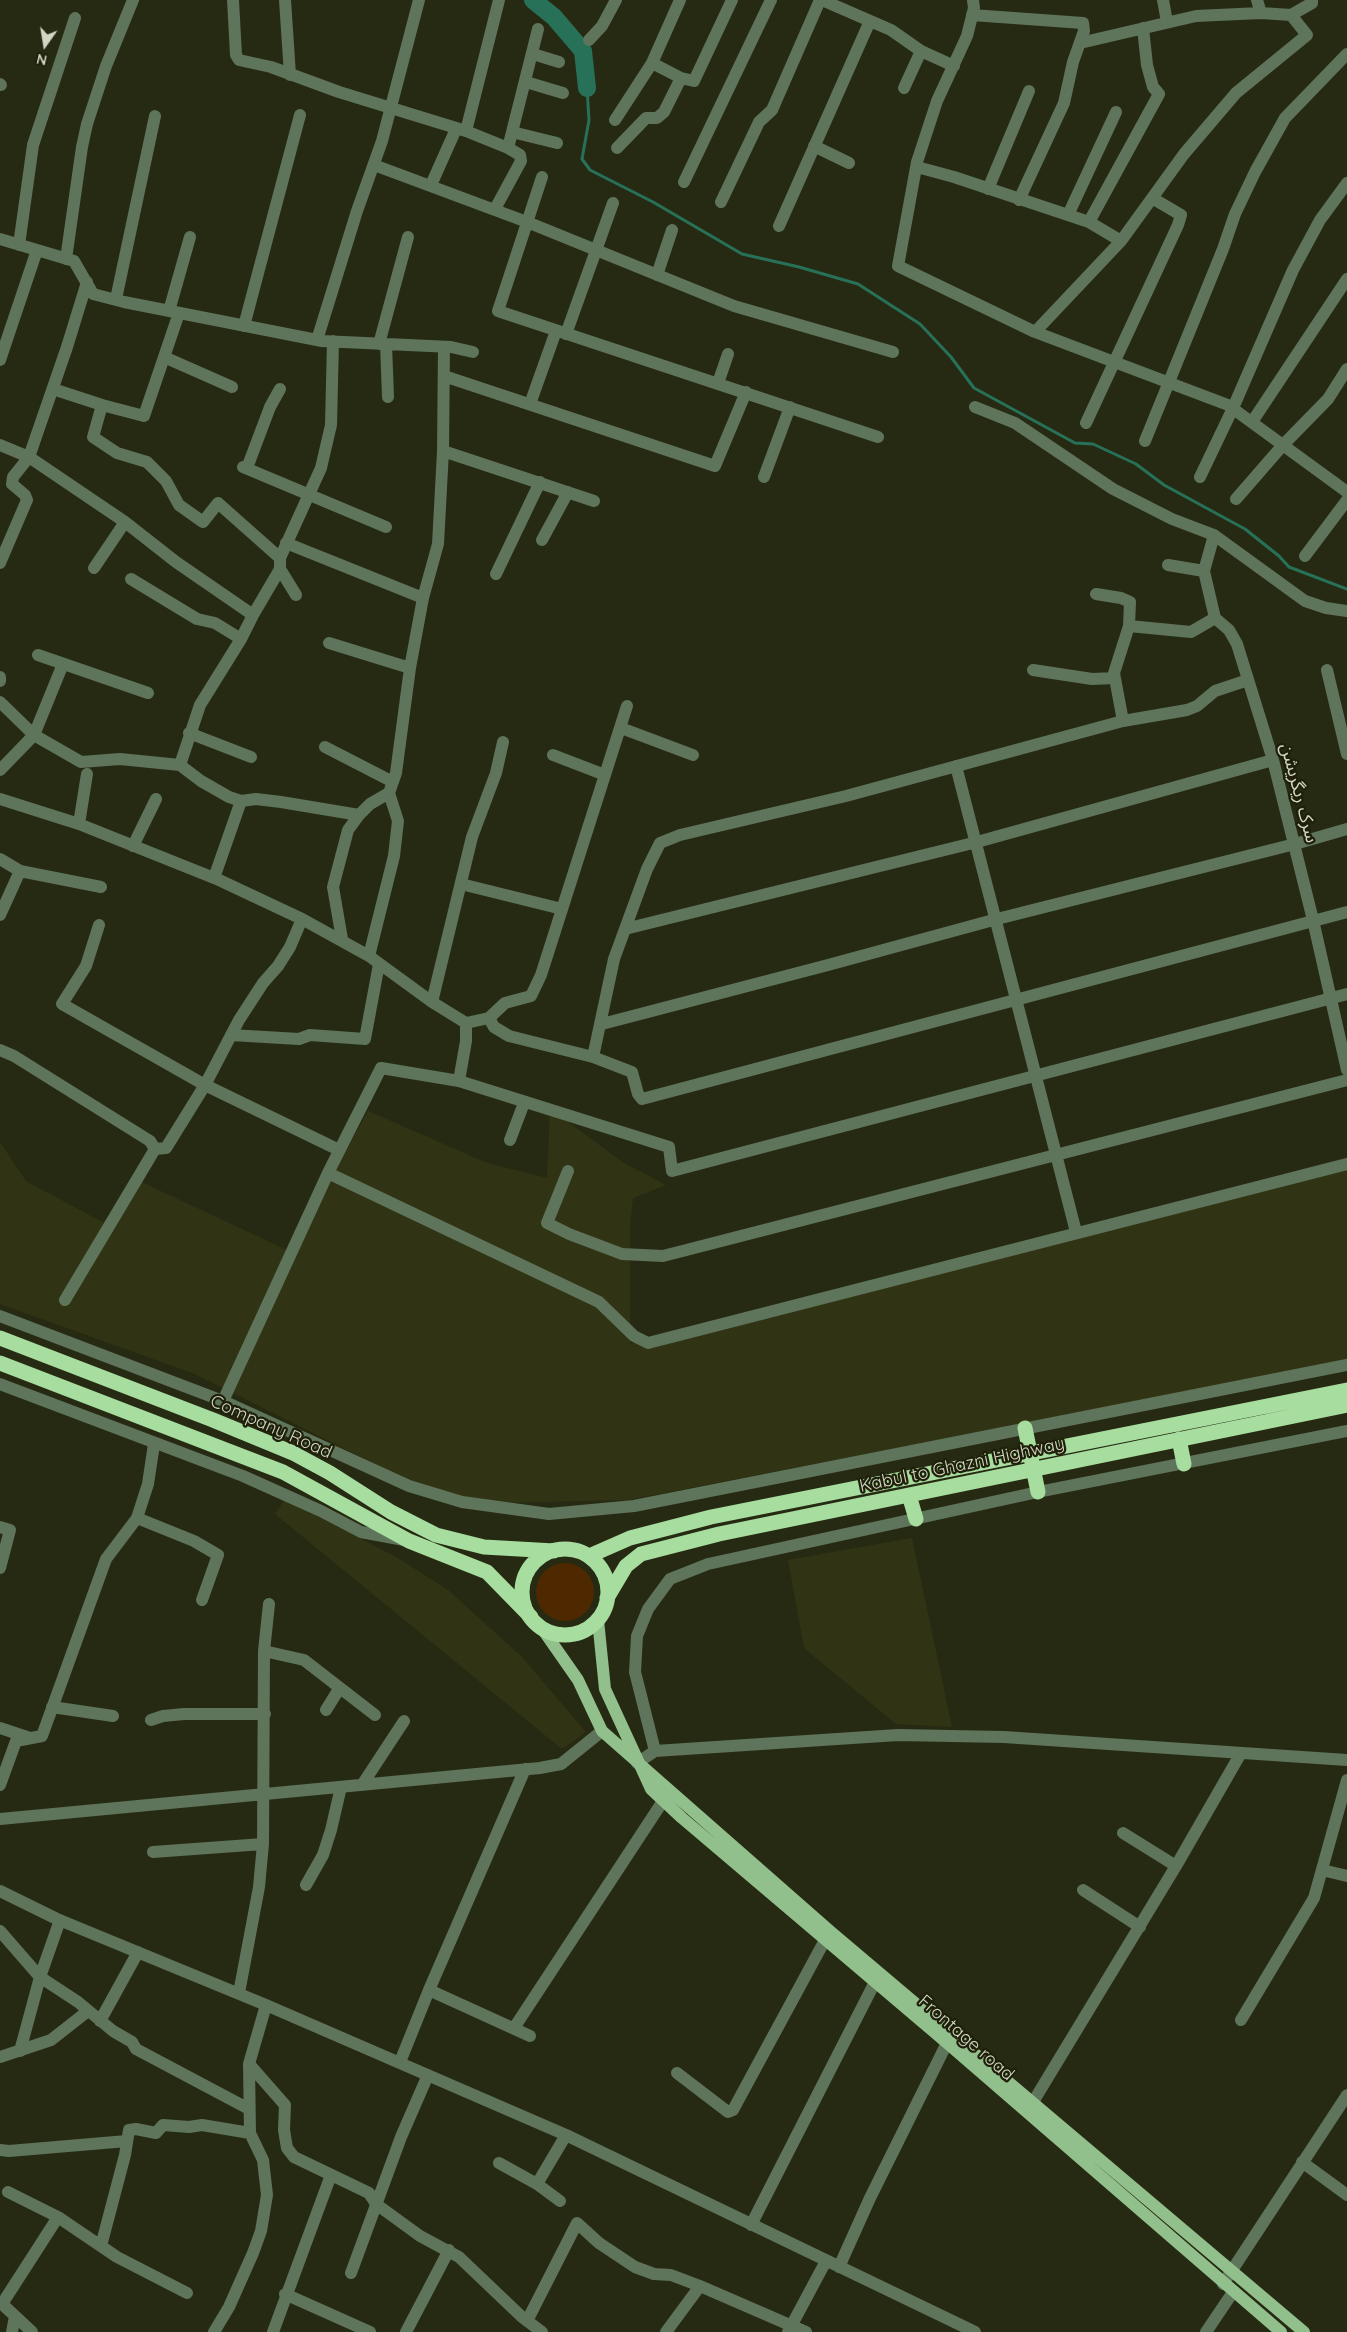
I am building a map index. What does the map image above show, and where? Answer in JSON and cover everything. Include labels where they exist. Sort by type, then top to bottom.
[{"type":"highway","name":"Company Road","points":[[0,1338],[293,1453],[330,1473],[391,1512],[436,1535],[484,1547],[554,1550]]},
{"type":"highway","name":"Company Road","points":[[0,1363],[283,1472],[409,1541],[486,1572],[536,1622]]},
{"type":"highway","name":"Kabul to Ghazni Highway","points":[[589,1556],[630,1538],[711,1517],[1347,1390]]},
{"type":"highway","name":"Kabul to Ghazni Highway","points":[[608,1598],[626,1566],[641,1554],[719,1534],[1347,1405]]},
{"type":"highway","points":[[1025,1428],[1038,1492]]},
{"type":"highway","points":[[1180,1439],[1184,1464]]},
{"type":"highway","points":[[909,1496],[916,1519]]},
{"type":"highway","points":[[566,1549],[589,1556],[598,1564],[608,1586],[608,1598],[598,1620],[584,1630],[566,1634],[558,1634],[536,1622],[523,1598],[525,1578],[536,1560],[554,1550],[566,1549]]},
{"type":"main road","points":[[598,1620],[605,1689],[637,1764]]},
{"type":"main road","points":[[536,1622],[578,1680],[602,1731],[637,1764],[1304,2332]]},
{"type":"main road","name":"Frontage road","points":[[637,1764],[651,1789],[663,1801],[947,2043],[1281,2332]]},
{"type":"street","points":[[66,259],[82,147],[106,66],[133,0]]},
{"type":"street","points":[[233,0],[236,56],[239,60],[271,67],[389,109],[461,130],[508,148],[520,155],[521,161],[495,209]]},
{"type":"street","points":[[285,0],[290,75]]},
{"type":"street","points":[[317,340],[357,211],[374,165],[419,0]]},
{"type":"street","points":[[431,184],[461,130],[499,0]]},
{"type":"street","points":[[589,40],[602,26],[616,0]]},
{"type":"street","points":[[615,120],[652,63],[680,0]]},
{"type":"street","points":[[652,63],[681,78],[694,81],[732,0]]},
{"type":"street","points":[[684,182],[771,0]]},
{"type":"street","points":[[721,202],[759,122],[772,110],[821,0],[891,30],[921,51],[954,66]]},
{"type":"street","points":[[973,0],[967,36],[937,101],[916,167],[898,266],[1035,332],[1116,361],[1168,384],[1233,408],[1347,492]]},
{"type":"street","points":[[1163,0],[1167,22]]},
{"type":"street","points":[[1257,0],[1260,13]]},
{"type":"street","points":[[1080,43],[1196,16],[1260,13],[1291,15],[1312,3],[1312,0]]},
{"type":"street","points":[[972,15],[1083,23],[1080,43],[1072,62],[1064,103],[1019,200]]},
{"type":"street","points":[[1035,332],[1121,241],[1184,154],[1236,93],[1307,35],[1291,15]]},
{"type":"street","points":[[19,245],[33,145],[75,18]]},
{"type":"street","points":[[779,226],[870,20]]},
{"type":"street","points":[[1089,222],[1159,94],[1153,87],[1147,65],[1143,28]]},
{"type":"street","points":[[508,148],[538,29]]},
{"type":"street","points":[[904,88],[921,51]]},
{"type":"street","points":[[533,54],[559,62]]},
{"type":"street","points":[[1145,441],[1234,214],[1255,172],[1285,118],[1347,54]]},
{"type":"street","points":[[617,148],[646,118],[656,118],[664,112],[681,78]]},
{"type":"street","points":[[526,82],[563,94]]},
{"type":"street","points":[[988,189],[1029,91]]},
{"type":"street","points":[[1068,215],[1116,112]]},
{"type":"street","points":[[244,326],[300,115]]},
{"type":"street","points":[[116,299],[155,116]]},
{"type":"street","points":[[512,132],[557,143]]},
{"type":"street","points":[[814,146],[849,163]]},
{"type":"street","points":[[374,165],[431,184],[495,209],[734,306],[893,352]]},
{"type":"street","points":[[916,167],[954,177],[1089,222],[1121,241]]},
{"type":"street","points":[[542,177],[498,311],[878,437]]},
{"type":"street","points":[[1200,477],[1233,408],[1293,270],[1320,220],[1347,183]]},
{"type":"street","points":[[1086,423],[1175,234],[1181,215],[1152,198]]},
{"type":"street","points":[[530,404],[561,333],[613,203]]},
{"type":"street","points":[[657,275],[672,230]]},
{"type":"street","points":[[52,389],[144,416],[164,358],[190,237]]},
{"type":"street","points":[[388,396],[383,344],[408,237]]},
{"type":"street","points":[[0,239],[74,261],[93,294],[317,340],[444,347],[473,352]]},
{"type":"street","points":[[0,360],[37,250]]},
{"type":"street","points":[[1252,422],[1347,279]]},
{"type":"street","points":[[0,563],[27,500],[25,495],[12,484],[13,477],[29,457],[87,282]]},
{"type":"street","points":[[180,765],[189,733],[200,705],[241,639],[280,564],[286,544],[321,468],[331,425],[333,342]]},
{"type":"street","points":[[231,1035],[299,1040],[310,1035],[365,1039],[374,960],[394,856],[398,821],[391,788],[423,598],[438,544],[443,451],[444,347]]},
{"type":"street","points":[[718,383],[728,354]]},
{"type":"street","points":[[164,358],[232,387]]},
{"type":"street","points":[[1236,499],[1283,445],[1328,399],[1347,369]]},
{"type":"street","points":[[444,376],[715,466],[746,392]]},
{"type":"street","points":[[280,389],[270,407],[245,468],[386,527]]},
{"type":"street","points":[[102,405],[93,437],[117,452],[147,462],[166,481],[179,505],[203,522],[218,503],[280,564],[296,595]]},
{"type":"street","points":[[764,477],[790,407]]},
{"type":"street","points":[[975,407],[1015,423],[1113,489],[1172,520],[1214,535],[1306,601],[1326,608],[1347,611]]},
{"type":"street","points":[[0,445],[29,457],[125,522],[176,562],[252,615]]},
{"type":"street","points":[[443,451],[540,482],[594,502]]},
{"type":"street","points":[[496,574],[540,482]]},
{"type":"street","points":[[542,540],[568,492]]},
{"type":"street","points":[[1306,556],[1347,500]]},
{"type":"street","points":[[94,568],[125,522]]},
{"type":"street","name":"سرک ریگریشن","points":[[1214,535],[1204,571],[1215,618],[1228,630],[1237,644],[1273,760],[1314,920],[1347,1070]]},
{"type":"street","points":[[286,544],[423,598]]},
{"type":"street","points":[[1168,565],[1204,571]]},
{"type":"street","points":[[131,579],[197,619],[215,623],[241,639]]},
{"type":"street","points":[[1096,594],[1121,598],[1130,602],[1129,626],[1115,678],[1123,721]]},
{"type":"street","points":[[1129,626],[1191,632],[1215,618]]},
{"type":"street","points":[[329,643],[410,668]]},
{"type":"street","points":[[38,655],[148,693]]},
{"type":"street","points":[[0,768],[34,735],[63,664]]},
{"type":"street","points":[[1033,670],[1092,679],[1115,678]]},
{"type":"street","points":[[1327,670],[1342,712],[1347,754]]},
{"type":"street","points":[[593,1057],[602,1024],[614,959],[647,869],[660,843],[680,835],[846,796],[1123,721],[1187,710],[1198,706],[1215,691],[1248,680]]},
{"type":"street","points":[[0,702],[34,735],[81,762],[120,759],[180,765],[201,781],[229,797],[241,800],[256,799],[281,802],[359,815]]},
{"type":"street","points":[[0,800],[79,824],[214,878],[302,918],[342,939],[432,1002],[466,1023],[489,1018],[505,1004],[531,996],[541,975],[627,706]]},
{"type":"street","points":[[621,728],[693,755]]},
{"type":"street","points":[[189,733],[251,757]]},
{"type":"street","points":[[432,1002],[472,837],[496,773],[503,742]]},
{"type":"street","points":[[325,747],[391,788]]},
{"type":"street","points":[[553,755],[605,775]]},
{"type":"street","points":[[625,929],[977,842],[1273,760]]},
{"type":"street","points":[[956,766],[1018,998],[1076,1232]]},
{"type":"street","points":[[79,824],[87,774]]},
{"type":"street","points":[[342,939],[333,887],[348,830],[370,804],[391,788]]},
{"type":"street","points":[[133,846],[156,799]]},
{"type":"street","points":[[214,878],[241,800]]},
{"type":"street","points":[[602,1024],[828,966],[997,918],[1295,844],[1347,829]]},
{"type":"street","points":[[0,859],[20,871],[101,887]]},
{"type":"street","points":[[0,915],[20,871]]},
{"type":"street","points":[[460,884],[562,909]]},
{"type":"street","points":[[489,1018],[494,1027],[509,1036],[593,1057],[632,1072],[638,1094],[642,1099],[1347,912]]},
{"type":"street","points":[[155,1148],[166,1148],[205,1085],[231,1035],[263,983],[278,966],[290,947],[302,918]]},
{"type":"street","points":[[99,925],[86,966],[62,1004],[205,1085],[339,1150]]},
{"type":"street","points":[[223,1401],[328,1173],[381,1068],[459,1081],[668,1147],[672,1171],[1347,994]]},
{"type":"street","points":[[459,1081],[466,1042],[466,1023]]},
{"type":"street","points":[[0,1050],[14,1056],[150,1141],[155,1148]]},
{"type":"street","points":[[568,1171],[547,1223],[568,1234],[622,1254],[663,1256],[1347,1080]]},
{"type":"street","points":[[510,1140],[524,1103]]},
{"type":"street","points":[[65,1300],[155,1148]]},
{"type":"street","points":[[328,1173],[599,1302],[634,1336],[648,1343],[1347,1164]]},
{"type":"street","points":[[0,1316],[223,1401],[409,1486],[462,1502],[549,1514],[634,1506],[1347,1365]]},
{"type":"street","points":[[0,1384],[154,1444],[243,1476],[321,1511],[361,1532],[409,1541]]},
{"type":"street","points":[[655,1751],[635,1672],[637,1636],[648,1608],[670,1579],[708,1564],[1038,1492],[1347,1431]]},
{"type":"street","points":[[0,1785],[16,1741],[42,1736],[106,1559],[137,1518],[148,1484],[154,1444]]},
{"type":"street","points":[[137,1518],[194,1540],[218,1555],[202,1600]]},
{"type":"street","points":[[0,1527],[10,1530],[0,1568]]},
{"type":"street","points":[[239,1994],[259,1887],[262,1844],[265,1714],[264,1651],[269,1604]]},
{"type":"street","points":[[264,1651],[304,1660],[375,1715]]},
{"type":"street","points":[[326,1710],[339,1689]]},
{"type":"street","points":[[52,1707],[113,1716]]},
{"type":"street","points":[[150,1720],[163,1716],[184,1714],[265,1714]]},
{"type":"street","points":[[362,1785],[404,1721]]},
{"type":"street","points":[[0,1728],[30,1738]]},
{"type":"street","points":[[0,1819],[562,1764],[602,1731]]},
{"type":"street","points":[[637,1764],[655,1751],[898,1735],[1004,1736],[1347,1760]]},
{"type":"street","points":[[1033,2102],[1176,1866],[1241,1753]]},
{"type":"street","points":[[400,2062],[429,1990],[525,1769]]},
{"type":"street","points":[[1242,2020],[1314,1898],[1347,1780]]},
{"type":"street","points":[[306,1885],[323,1855],[341,1787]]},
{"type":"street","points":[[514,2028],[663,1801]]},
{"type":"street","points":[[1123,1833],[1176,1866]]},
{"type":"street","points":[[153,1852],[262,1844]]},
{"type":"street","points":[[1322,1870],[1347,1876]]},
{"type":"street","points":[[1083,1890],[1140,1926]]},
{"type":"street","points":[[0,1891],[60,1920],[266,2005],[566,2135],[975,2332]]},
{"type":"street","points":[[20,2051],[40,1977],[60,1920]]},
{"type":"street","points":[[0,1931],[40,1977],[132,2042],[136,2049],[249,2109]]},
{"type":"street","points":[[677,2074],[728,2112],[733,2110],[825,1940]]},
{"type":"street","points":[[100,2021],[138,1952]]},
{"type":"street","points":[[751,2225],[875,1982]]},
{"type":"street","points":[[429,1990],[530,2036]]},
{"type":"street","points":[[214,2332],[229,2307],[261,2231],[267,2196],[263,2160],[250,2133],[249,2109],[249,2064],[266,2005]]},
{"type":"street","points":[[0,2057],[51,2040],[88,2011]]},
{"type":"street","points":[[839,2267],[870,2198],[947,2043]]},
{"type":"street","points":[[249,2064],[285,2105],[284,2130],[288,2148],[294,2157],[369,2193],[376,2204],[420,2236],[449,2250],[527,2321],[542,2332]]},
{"type":"street","points":[[351,2273],[376,2204],[428,2075]]},
{"type":"street","points":[[1206,2332],[1228,2288],[1233,2270],[1347,2095]]},
{"type":"street","points":[[101,2246],[129,2130],[136,2129],[156,2134],[163,2126],[189,2127],[202,2125],[250,2133]]},
{"type":"street","points":[[537,2184],[566,2135]]},
{"type":"street","points":[[0,2150],[9,2151],[127,2141]]},
{"type":"street","points":[[1302,2162],[1347,2195]]},
{"type":"street","points":[[499,2163],[537,2184],[560,2201]]},
{"type":"street","points":[[273,2332],[285,2294],[331,2175]]},
{"type":"street","points":[[8,2192],[58,2217],[117,2257],[187,2294]]},
{"type":"street","points":[[32,2332],[1,2303],[58,2217]]},
{"type":"street","points":[[527,2321],[577,2224],[599,2242],[635,2266],[654,2274],[671,2275],[700,2286],[791,2329],[806,2332]]},
{"type":"street","points":[[406,2332],[449,2250]]},
{"type":"street","points":[[791,2329],[826,2261]]},
{"type":"street","points":[[666,2332],[700,2286]]},
{"type":"street","points":[[285,2294],[370,2332]]},
{"type":"street","points":[[12,2332],[15,2316]]},
{"type":"shaded area","points":[[550,1109],[624,1163],[666,1185],[633,1198],[630,1225],[630,1344],[898,1277],[1347,1157],[1347,1361],[628,1500],[455,1504],[195,1374],[0,1304],[0,1142],[26,1181],[106,1224],[135,1179],[291,1252],[368,1111],[487,1163],[547,1178]]},
{"type":"shaded area","points":[[285,1499],[396,1557],[448,1590],[522,1657],[586,1732],[562,1749],[275,1514]]},
{"type":"shaded area","points":[[912,1538],[952,1727],[896,1724],[804,1648],[788,1560]]},
{"type":"shaded area","points":[[565,1563],[576,1565],[589,1576],[594,1592],[592,1603],[581,1616],[565,1621],[554,1619],[541,1608],[536,1592],[538,1581],[549,1568]]},
{"type":"waterway","points":[[533,0],[554,17],[583,51],[587,88]]},
{"type":"waterway","points":[[587,88],[589,120],[582,159],[590,170],[653,202],[742,254],[799,267],[858,284],[920,324],[951,357],[974,388],[1075,443],[1093,444],[1136,464],[1164,485],[1245,529],[1279,556],[1289,567],[1347,589]]}]
